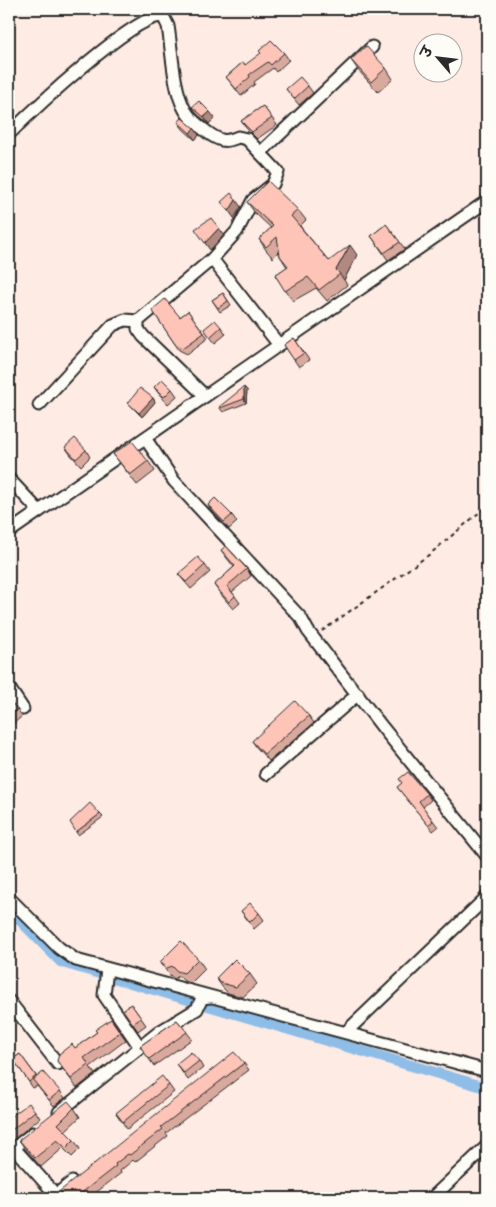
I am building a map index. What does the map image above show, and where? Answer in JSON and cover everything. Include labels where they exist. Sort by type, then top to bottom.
[{"type":"street","points":[[9,134],[123,35],[145,20],[163,12],[168,26],[180,96],[185,110],[197,124],[218,140],[223,142],[243,138],[260,152],[278,172],[277,178],[253,200],[237,232],[212,259],[138,321],[125,320],[114,325],[39,405]]},
{"type":"street","points":[[260,152],[372,47]]},
{"type":"street","points":[[9,532],[487,201]]},
{"type":"street","points":[[212,259],[279,345]]},
{"type":"street","points":[[138,321],[138,329],[143,336],[205,396]]},
{"type":"street","points":[[145,438],[174,481],[286,600],[383,728],[487,856]]},
{"type":"street","points":[[9,478],[39,511]]},
{"type":"street","points":[[9,688],[23,709]]},
{"type":"street","points":[[266,774],[358,694]]},
{"type":"street","points":[[346,1032],[487,897]]},
{"type":"street","points":[[9,898],[68,956],[106,974],[346,1032],[487,1071]]},
{"type":"street","points":[[106,974],[103,990],[106,998],[140,1047]]},
{"type":"street","points":[[80,1176],[54,1197],[11,1150],[159,1032],[197,1009],[206,998]]},
{"type":"street","points":[[9,1001],[58,1064]]},
{"type":"street","points":[[432,1198],[487,1146]]},
{"type":"path","points":[[314,637],[430,554],[487,506]]},
{"type":"building","points":[[271,40],[284,53],[271,65],[268,62],[249,75],[250,77],[236,89],[226,77],[243,62],[245,65],[261,53],[259,51]]},
{"type":"building","points":[[366,46],[386,68],[371,82],[351,60]]},
{"type":"building","points":[[300,77],[308,86],[294,99],[286,89]]},
{"type":"building","points":[[199,101],[210,112],[204,117],[192,107]]},
{"type":"building","points":[[263,106],[272,118],[252,132],[241,121]]},
{"type":"building","points":[[182,118],[194,128],[190,133],[178,122]]},
{"type":"building","points":[[268,181],[298,210],[291,216],[329,261],[350,245],[336,270],[340,274],[319,290],[308,277],[285,291],[275,275],[288,266],[280,256],[277,237],[266,247],[259,239],[273,226],[247,202]]},
{"type":"building","points":[[231,193],[236,200],[229,211],[221,202]]},
{"type":"building","points":[[211,218],[219,228],[205,243],[195,229]]},
{"type":"building","points":[[386,224],[400,242],[384,253],[371,236]]},
{"type":"building","points":[[223,293],[228,301],[218,308],[212,300]]},
{"type":"building","points":[[165,299],[180,317],[188,311],[204,333],[183,348],[175,344],[152,310]]},
{"type":"building","points":[[215,320],[221,327],[210,337],[204,329]]},
{"type":"building","points":[[294,338],[304,353],[294,360],[284,345]]},
{"type":"building","points":[[162,379],[172,389],[164,397],[154,387]]},
{"type":"building","points":[[244,387],[244,399],[219,407]]},
{"type":"building","points":[[140,388],[153,398],[139,413],[128,403]]},
{"type":"building","points":[[75,438],[86,450],[76,459],[65,447]]},
{"type":"building","points":[[132,441],[148,461],[130,475],[113,454]]},
{"type":"building","points":[[215,498],[232,515],[224,522],[208,505]]},
{"type":"building","points":[[226,546],[247,569],[227,586],[235,596],[229,602],[214,585],[235,566],[221,550]]},
{"type":"building","points":[[198,557],[205,565],[186,582],[178,574]]},
{"type":"building","points":[[9,700],[17,709],[9,717]]},
{"type":"building","points":[[295,701],[309,716],[264,754],[252,741]]},
{"type":"building","points":[[408,772],[427,794],[419,801],[433,821],[428,825],[397,787],[402,783],[399,779]]},
{"type":"building","points":[[90,803],[100,814],[76,832],[70,822]]},
{"type":"building","points":[[250,903],[259,913],[250,922],[241,911]]},
{"type":"building","points":[[181,941],[198,959],[184,973],[177,971],[172,966],[167,968],[160,962]]},
{"type":"building","points":[[235,959],[250,974],[236,987],[221,983],[216,978]]},
{"type":"building","points":[[131,1004],[141,1018],[133,1024],[123,1010]]},
{"type":"building","points":[[111,1019],[120,1032],[84,1058],[89,1065],[71,1079],[57,1061],[59,1054],[72,1044],[75,1048]]},
{"type":"building","points":[[177,1020],[187,1032],[149,1059],[140,1046]]},
{"type":"building","points":[[191,1052],[199,1061],[184,1073],[176,1064]]},
{"type":"building","points":[[234,1052],[244,1063],[161,1127],[163,1129],[130,1155],[128,1154],[115,1164],[116,1166],[75,1198],[66,1198],[60,1191]]},
{"type":"building","points":[[20,1054],[36,1076],[29,1082],[13,1059]]},
{"type":"building","points":[[43,1072],[60,1091],[49,1100],[33,1080]]},
{"type":"building","points":[[162,1076],[169,1085],[123,1122],[116,1113]]},
{"type":"building","points":[[68,1101],[74,1108],[58,1124],[74,1140],[66,1148],[57,1140],[35,1158],[19,1140]]},
{"type":"building","points":[[29,1103],[35,1111],[9,1132],[9,1118]]},
{"type":"waterway","points":[[9,909],[61,962],[487,1088]]}]
